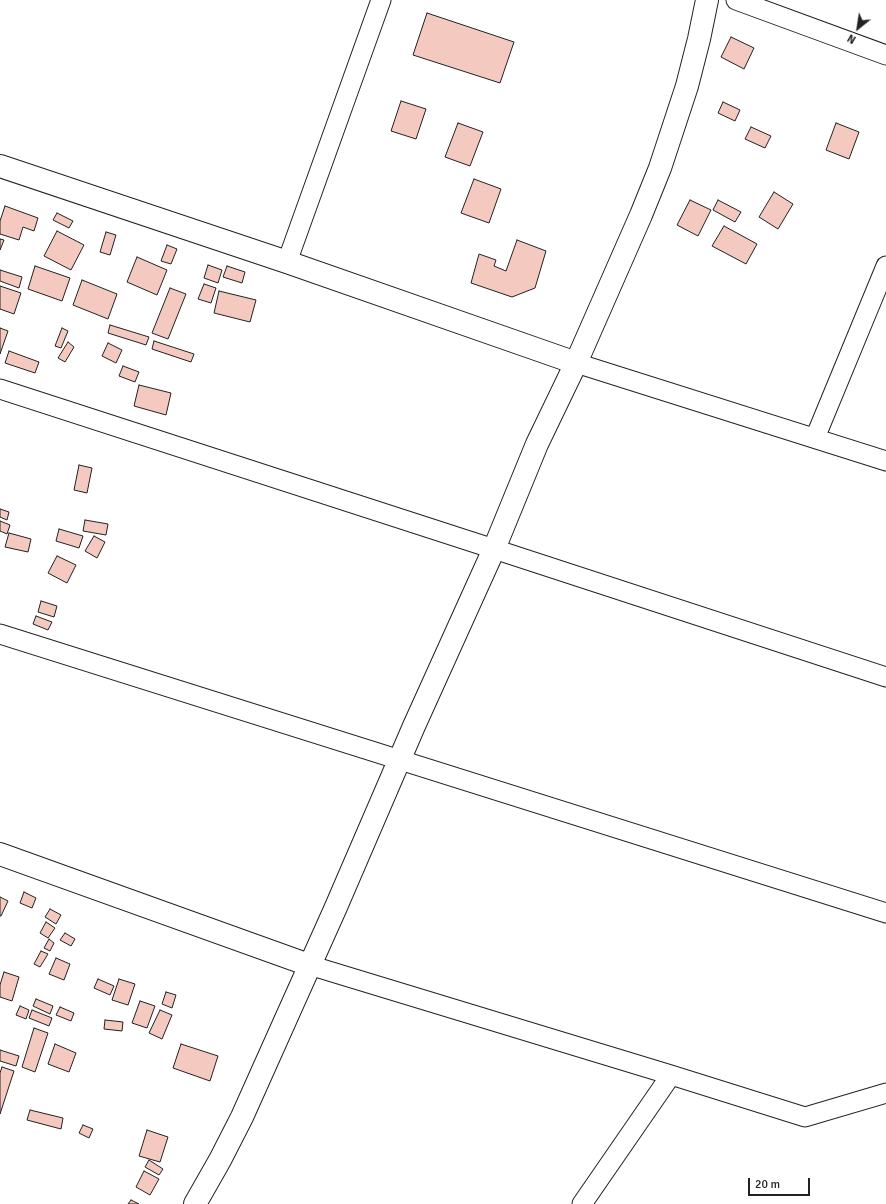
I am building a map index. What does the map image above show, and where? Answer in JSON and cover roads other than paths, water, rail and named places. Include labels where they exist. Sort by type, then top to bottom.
[{"type":"main road","points":[[195,1204],[242,1117],[494,549],[537,444],[576,363],[642,216],[660,168],[687,86],[707,0]]},
{"type":"main road","points":[[0,166],[287,262],[576,363]]},
{"type":"main road","points":[[0,854],[309,965]]},
{"type":"street","points":[[287,262],[381,0]]},
{"type":"street","points":[[736,0],[886,55]]},
{"type":"street","points":[[815,438],[886,266]]},
{"type":"street","points":[[576,363],[886,461]]},
{"type":"street","points":[[0,389],[886,677]]},
{"type":"street","points":[[0,634],[886,913]]},
{"type":"street","points":[[309,965],[671,1074],[804,1117],[886,1093]]},
{"type":"street","points":[[582,1204],[671,1074]]}]
